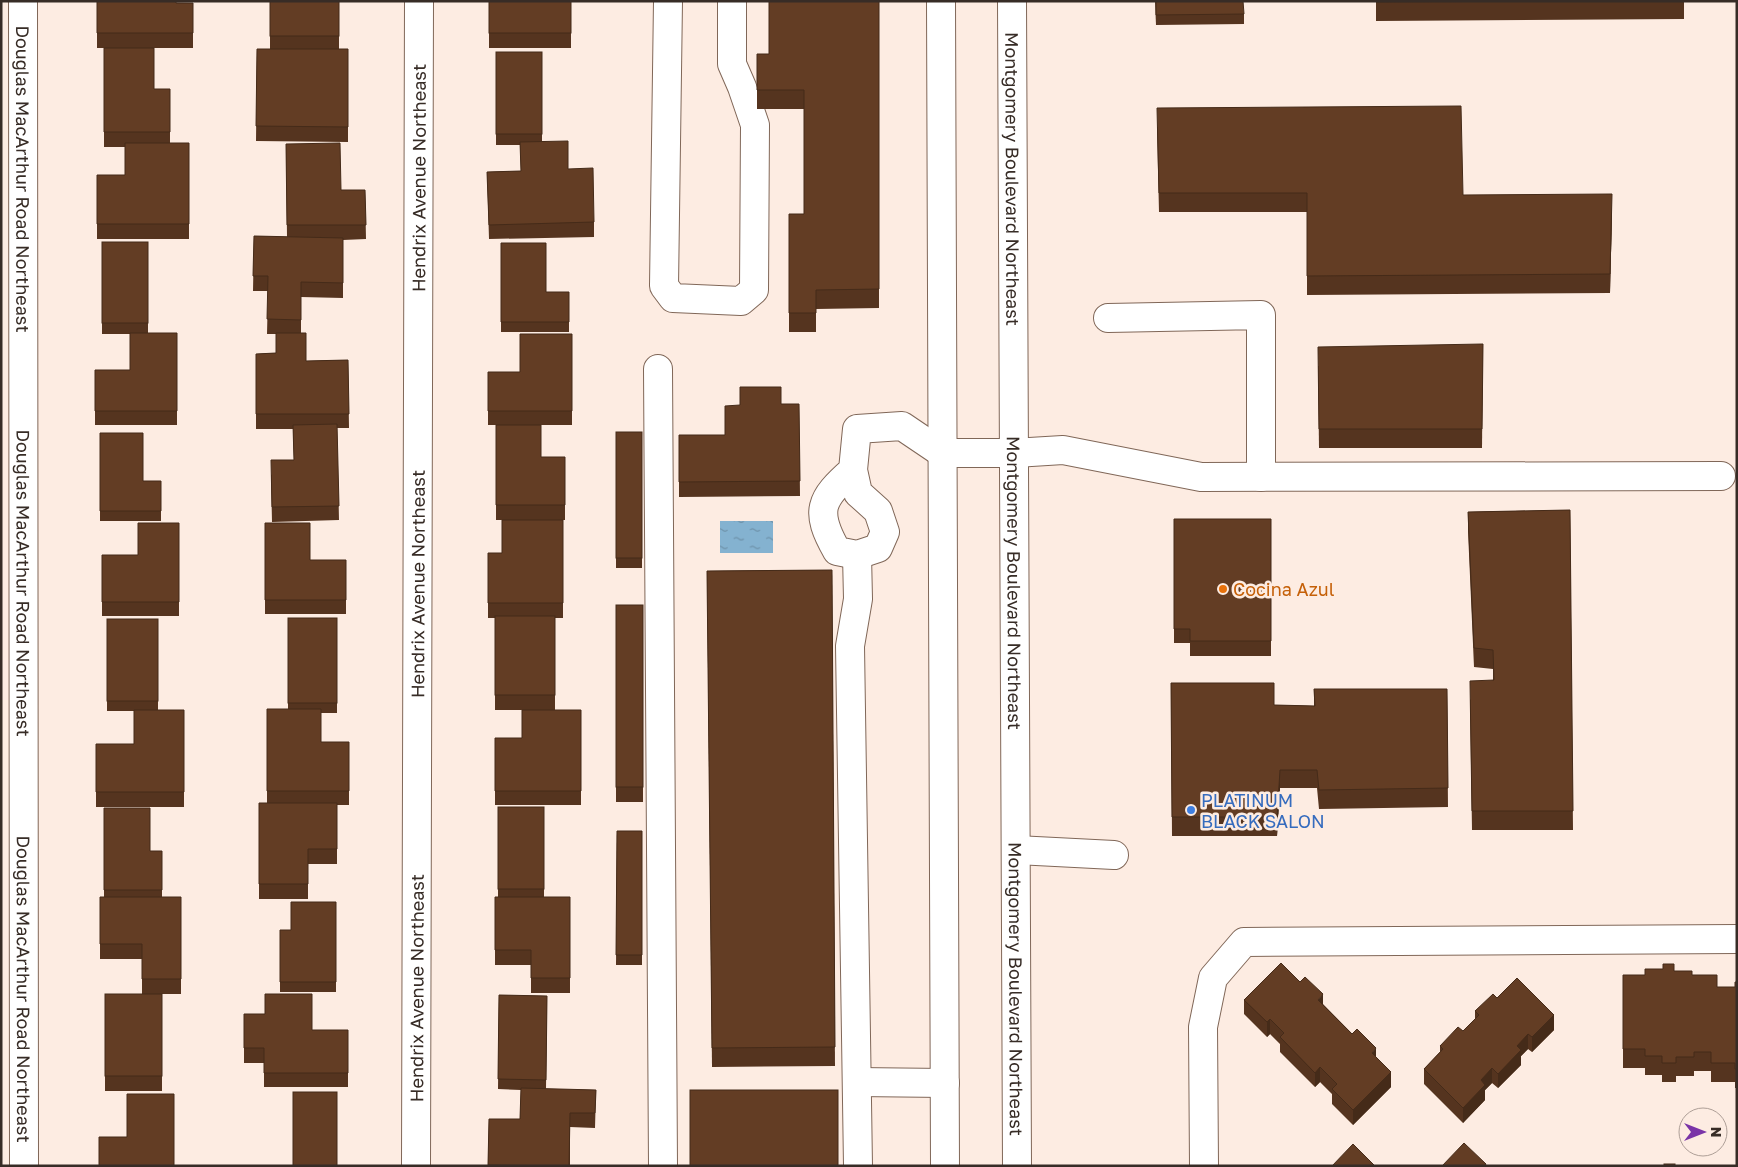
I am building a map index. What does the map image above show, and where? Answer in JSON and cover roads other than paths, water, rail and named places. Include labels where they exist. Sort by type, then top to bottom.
[{"type":"street","name":"Douglas MacArthur Road Northeast","points":[[23,1],[24,1166]]},
{"type":"street","name":"Hendrix Avenue Northeast","points":[[416,1166],[419,1]]},
{"type":"street","points":[[668,1],[664,286],[673,298],[741,300],[754,290],[754,125],[742,87],[732,64],[732,1]]},
{"type":"street","points":[[941,1],[945,1166]]},
{"type":"street","name":"Montgomery Boulevard Northeast","points":[[1012,1],[1017,1166]]},
{"type":"street","points":[[1108,318],[1261,315],[1261,476]]},
{"type":"street","points":[[658,369],[663,1166]]},
{"type":"street","points":[[853,470],[832,489],[823,507],[826,532],[837,551],[857,555],[878,548],[885,532],[878,511],[858,493],[853,470],[857,429],[902,426],[942,454],[1063,450],[1201,476],[1721,476]]},
{"type":"street","points":[[857,555],[858,599],[850,646],[858,1166]]},
{"type":"street","points":[[1016,850],[1114,854]]},
{"type":"street","points":[[1204,1166],[1203,1027],[1213,978],[1244,942],[1737,939]]},
{"type":"street","points":[[857,1082],[945,1083]]},
{"type":"water","points":[[720,521],[773,521],[773,553],[720,553]]},
{"type":"place","name":"Cocina Azul","points":[[1223,589]]},
{"type":"place","name":"PLATINUM BLACK SALON","points":[[1191,810]]}]
